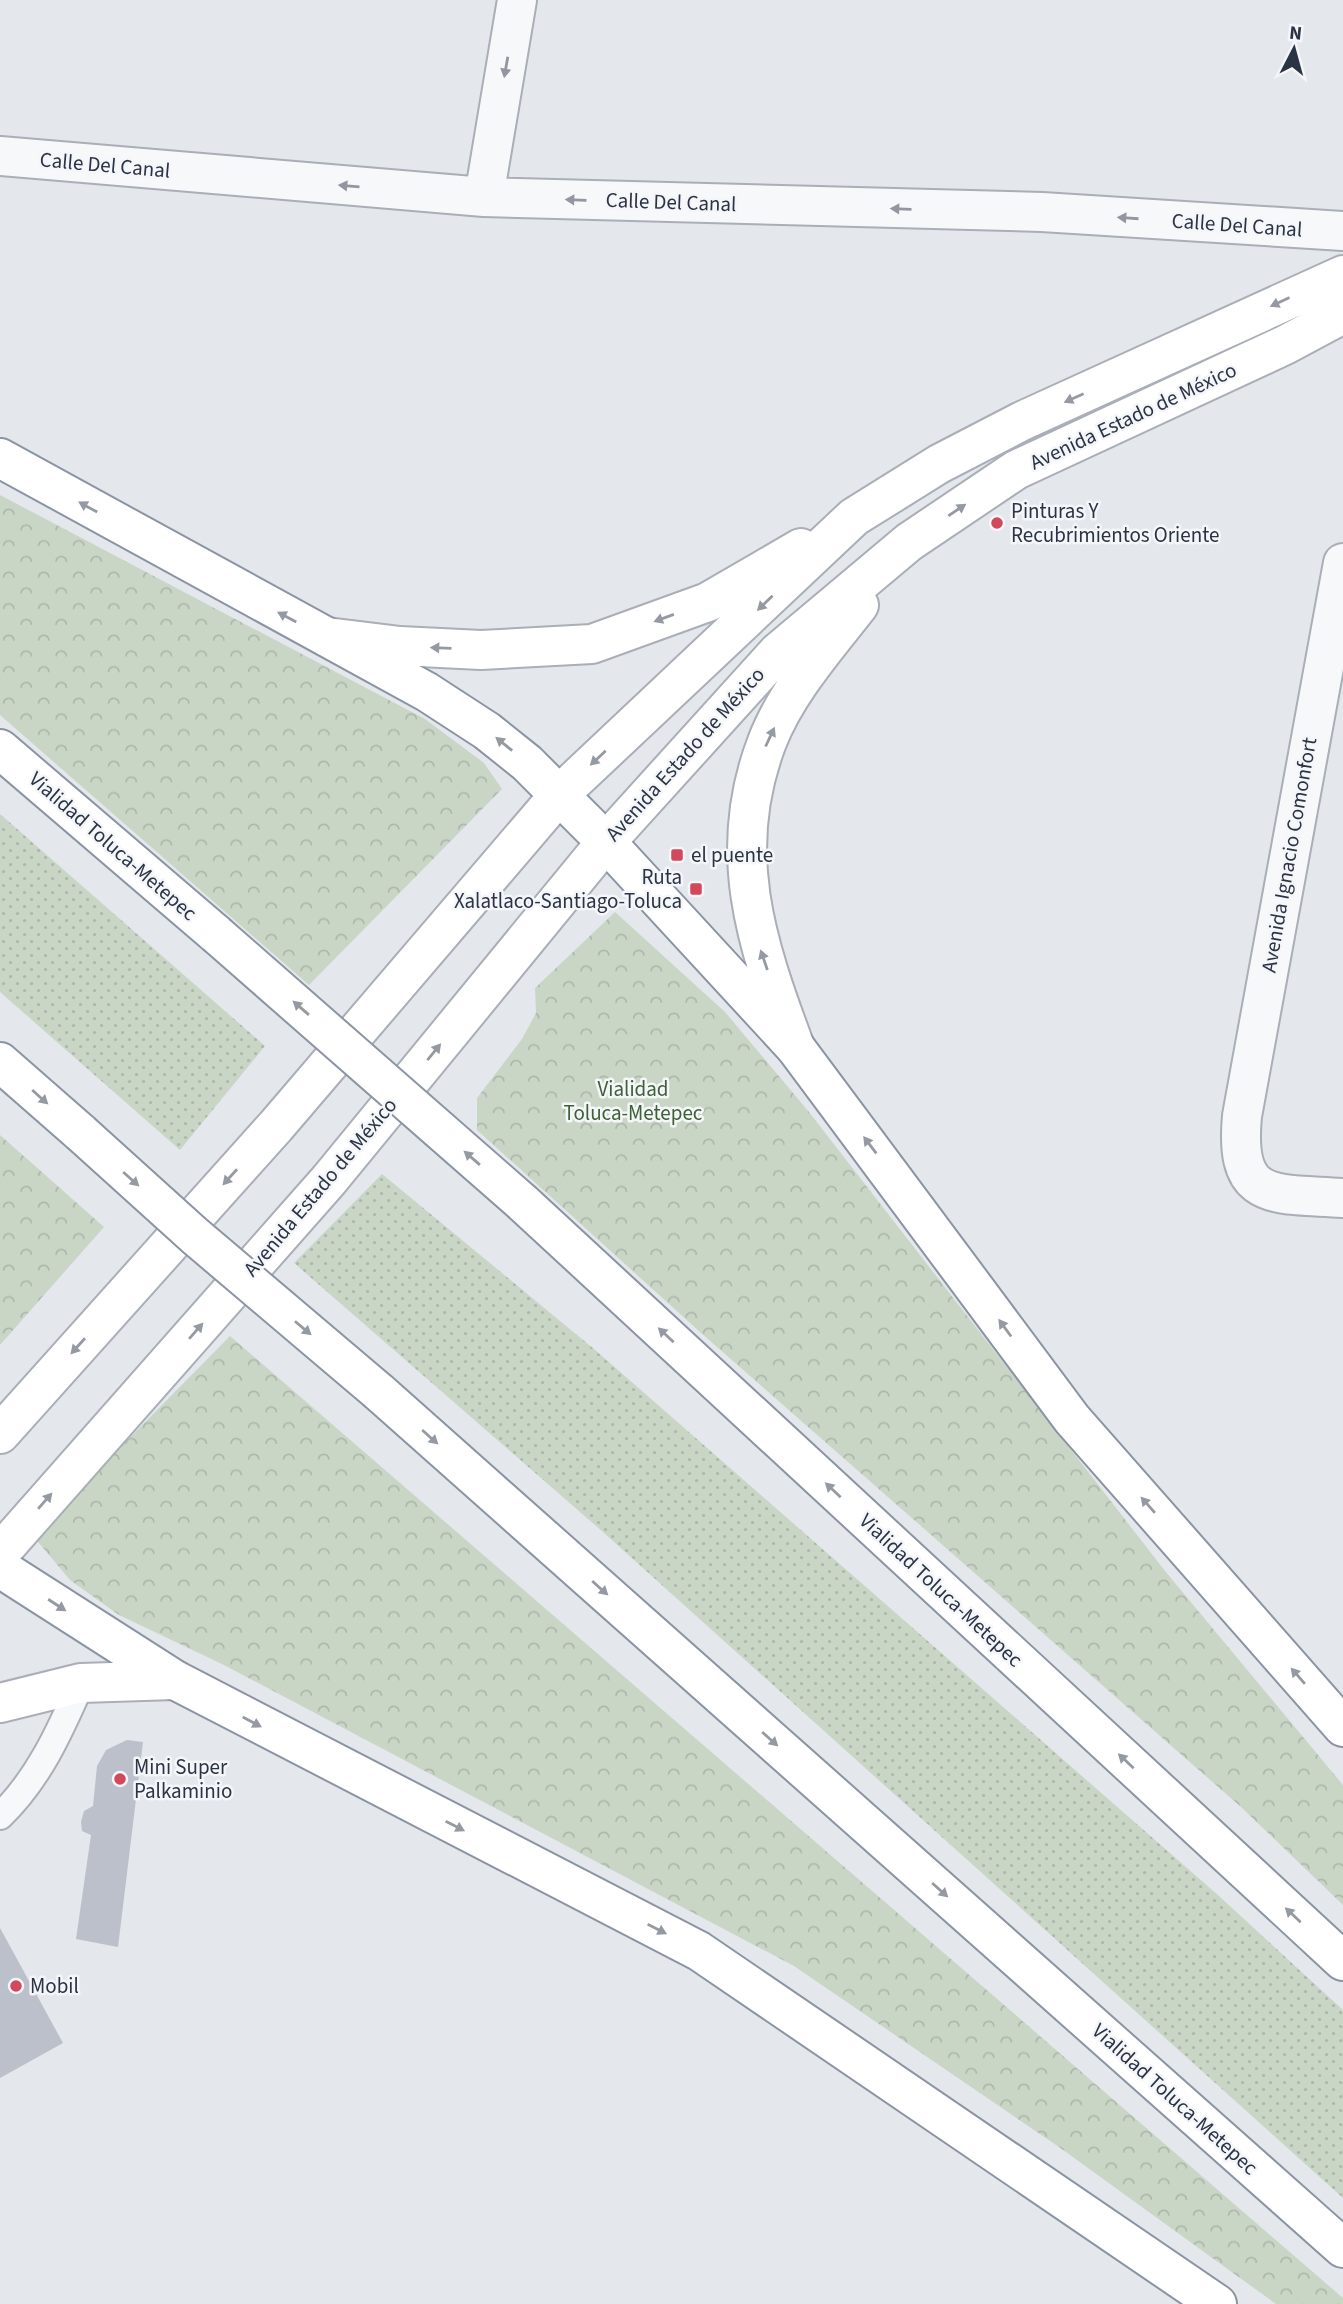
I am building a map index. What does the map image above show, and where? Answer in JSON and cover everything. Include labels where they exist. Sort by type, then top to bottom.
[{"type":"main road","name":"Avenida Estado de México","points":[[0,1434],[276,1126],[559,795],[854,517],[939,464],[1022,421],[1343,275]]},
{"type":"main road","name":"Avenida Estado de México","points":[[0,1553],[329,1180],[606,842],[778,652],[909,542],[1016,470],[1285,345],[1343,314]]},
{"type":"main road","points":[[0,458],[428,692],[487,731],[527,763],[606,842],[795,1047],[1072,1419],[1343,1727]]},
{"type":"main road","points":[[322,636],[400,646],[481,650],[592,643],[708,602],[854,517]]},
{"type":"main road","points":[[795,1047],[759,947],[750,895],[745,847],[752,790],[768,740],[810,667],[909,542]]},
{"type":"main road","name":"Vialidad Toluca-Metepec","points":[[0,749],[523,1203],[1343,1961]]},
{"type":"main road","name":"Vialidad Toluca-Metepec","points":[[0,1062],[195,1236],[379,1392],[1343,2248]]},
{"type":"main road","points":[[0,1567],[175,1680],[699,1951],[1217,2304]]},
{"type":"main road","points":[[0,1703],[81,1683],[175,1680]]},
{"type":"street","points":[[484,197],[517,0]]},
{"type":"street","name":"Calle Del Canal","points":[[0,156],[484,197],[1041,212],[1343,231]]},
{"type":"street","name":"Avenida Ignacio Comonfort","points":[[1343,563],[1241,1116],[1239,1148],[1250,1180],[1266,1189],[1343,1198]]},
{"type":"lane","points":[[0,1816],[23,1792],[59,1733],[81,1683]]},
{"type":"green space","points":[[0,495],[425,719],[484,763],[502,789],[309,985],[0,715]]},
{"type":"green space","points":[[0,814],[265,1046],[180,1150],[0,992]]},
{"type":"green space","name":"Vialidad Toluca-Metepec","points":[[615,912],[725,1012],[809,1112],[1165,1571],[1343,1785],[1343,1905],[1241,1807],[700,1332],[477,1130],[477,1098],[522,1039],[536,1013],[535,988]]},
{"type":"green space","points":[[0,1135],[104,1227],[0,1345]]},
{"type":"green space","points":[[382,1174],[594,1349],[1219,1896],[1343,2010],[1343,2198],[603,1532],[294,1263]]},
{"type":"green space","points":[[230,1336],[1343,2298],[1343,2304],[1276,2304],[1059,2147],[794,1966],[224,1665],[119,1615],[70,1580],[33,1536]]},
{"type":"building","points":[[127,1740],[143,1742],[118,1947],[76,1939],[91,1835],[82,1831],[81,1822],[84,1811],[93,1806],[97,1766],[106,1750]]},
{"type":"building","name":"Mobil","points":[[0,1928],[63,2043],[0,2078]]},
{"type":"place","name":"Pinturas Y Recubrimientos Oriente","points":[[997,523]]},
{"type":"place","name":"el puente","points":[[677,855]]},
{"type":"place","name":"Ruta Xalatlaco-Santiago-Toluca","points":[[696,889]]},
{"type":"place","name":"Mini Super Palkaminio","points":[[120,1779]]},
{"type":"place","name":"Mobil","points":[[16,1986]]}]
